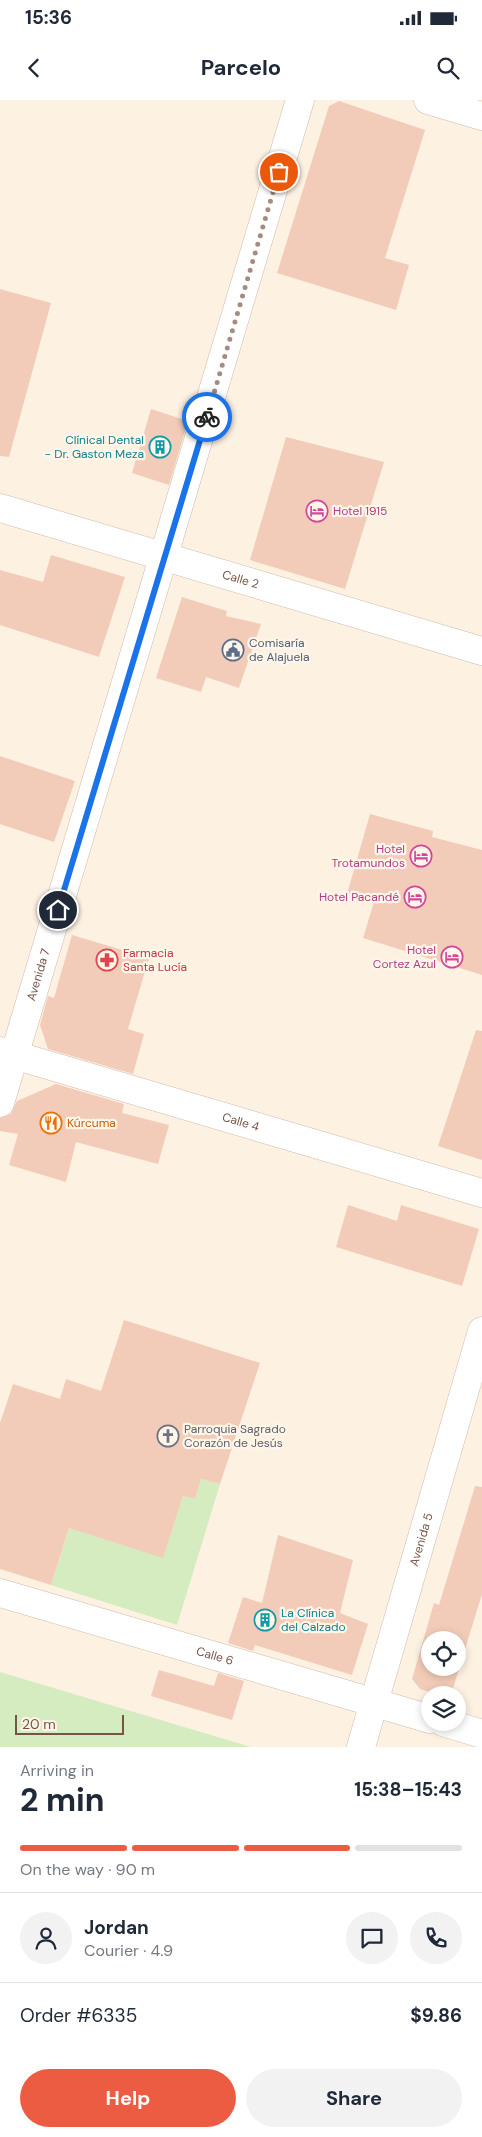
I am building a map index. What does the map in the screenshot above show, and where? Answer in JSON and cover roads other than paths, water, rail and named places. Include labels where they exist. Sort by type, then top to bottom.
[{"type":"street","name":"Avenida 7","points":[[0,1104],[7,1053],[164,556],[300,100]]},
{"type":"street","points":[[428,100],[482,116]]},
{"type":"street","name":"Calle 2","points":[[0,508],[482,651]]},
{"type":"street","name":"Calle 4","points":[[7,1053],[482,1193]]},
{"type":"street","name":"Avenida 5","points":[[361,1747],[482,1331]]},
{"type":"street","name":"Calle 6","points":[[0,1593],[421,1716]]},
{"type":"street","points":[[466,1729],[482,1734]]},
{"type":"place","name":"Clínical Dental - Dr. Gaston Meza","points":[[160,447]]},
{"type":"place","name":"Hotel 1915","points":[[317,511]]},
{"type":"place","name":"Comisaría de Alajuela","points":[[233,650]]},
{"type":"place","name":"Hotel Trotamundos","points":[[421,856]]},
{"type":"place","name":"Hotel Pacandé","points":[[415,897]]},
{"type":"place","name":"Hotel Cortez Azul","points":[[452,957]]},
{"type":"place","name":"Farmacia Santa Lucía","points":[[107,960]]},
{"type":"place","name":"Kúrcuma","points":[[51,1123]]},
{"type":"place","name":"Parroquia Sagrado Corazón de Jesús","points":[[168,1436]]},
{"type":"place","name":"La Clínica del Calzado","points":[[265,1620]]}]
